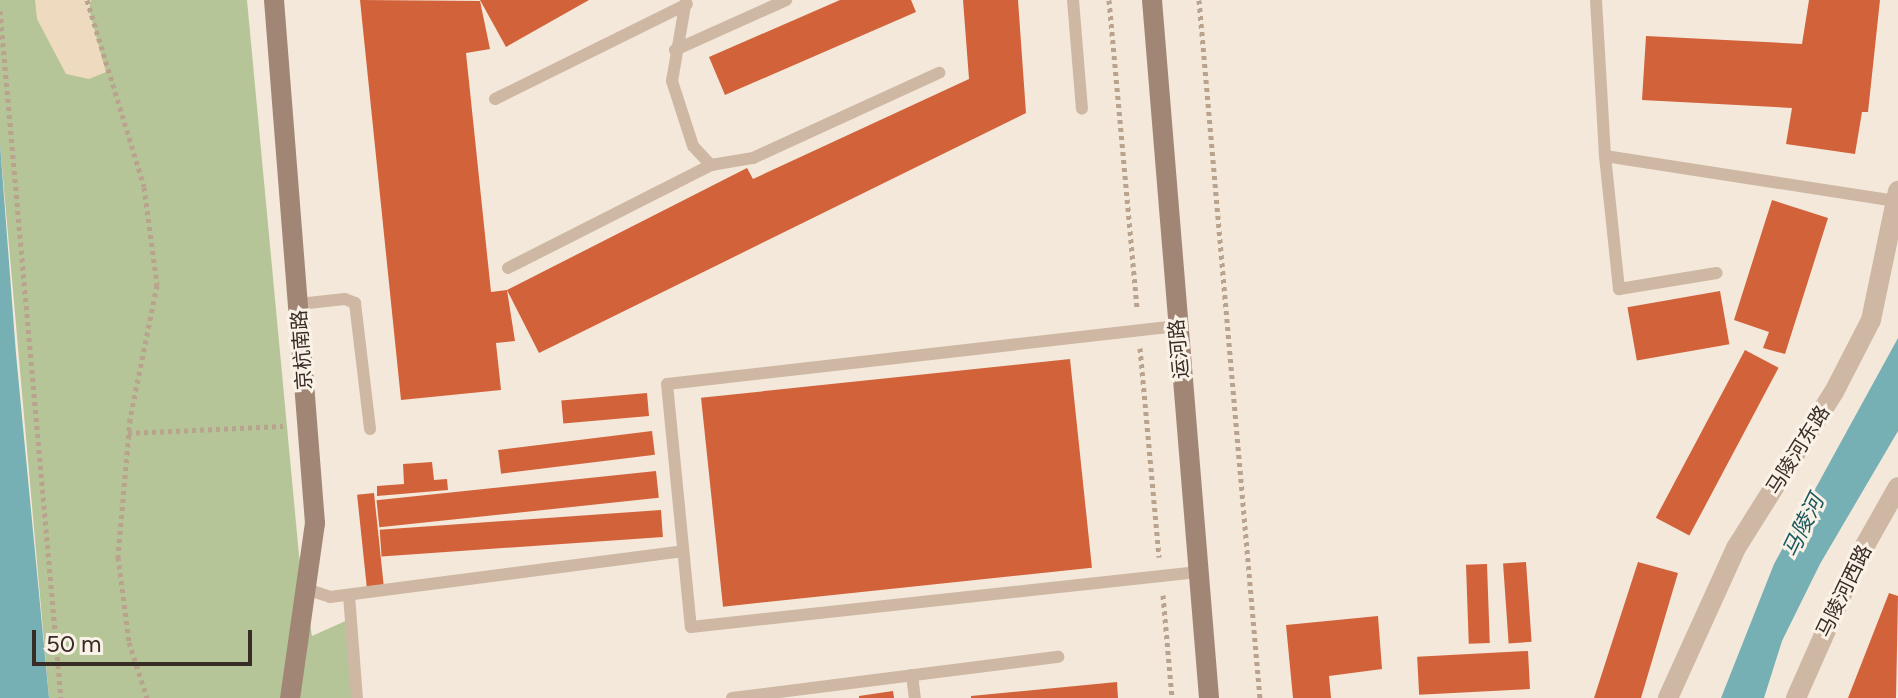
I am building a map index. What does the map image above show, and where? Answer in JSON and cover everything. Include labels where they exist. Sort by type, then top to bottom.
[{"type":"street","name":"京杭南路","points":[[274,0],[315,523],[309,590],[290,698]]},
{"type":"street","name":"运河路","points":[[1152,0],[1209,698]]},
{"type":"street","name":"马陵河东路","points":[[1668,698],[1736,548],[1834,392],[1871,320],[1897,196]]},
{"type":"street","name":"马陵河西路","points":[[1796,698],[1859,556],[1898,487]]},
{"type":"lane","points":[[675,50],[786,0]]},
{"type":"lane","points":[[1073,0],[1082,109]]},
{"type":"lane","points":[[1596,0],[1605,156],[1619,289],[1717,273]]},
{"type":"lane","points":[[687,2],[675,50],[672,81],[678,112],[693,146],[711,165]]},
{"type":"lane","points":[[495,99],[687,2]]},
{"type":"lane","points":[[508,268],[711,165],[753,158],[939,73]]},
{"type":"lane","points":[[1605,156],[1897,196]]},
{"type":"lane","points":[[299,304],[345,299],[355,303],[370,429]]},
{"type":"lane","points":[[1177,326],[667,384],[691,627],[1198,572]]},
{"type":"lane","points":[[309,590],[330,597],[683,551]]},
{"type":"lane","points":[[349,595],[357,698]]},
{"type":"lane","points":[[732,698],[1058,657]]},
{"type":"lane","points":[[912,675],[915,698]]},
{"type":"path","points":[[87,0],[144,187],[153,238],[157,285],[128,433],[118,557],[129,642],[147,698]]},
{"type":"path","points":[[1199,0],[1260,698]]},
{"type":"path","points":[[0,11],[61,698]]},
{"type":"path","points":[[128,433],[308,425]]},
{"type":"green space","points":[[0,0],[247,0],[299,555],[312,636],[350,619],[355,698],[49,698],[0,144]]},
{"type":"shaded area","points":[[35,0],[91,0],[89,10],[106,72],[89,79],[66,74],[37,19]]},
{"type":"water","points":[[0,144],[16,354],[49,698],[0,698]]},
{"type":"water","name":"马陵河","points":[[1898,338],[1898,431],[1820,564],[1782,641],[1764,698],[1721,698],[1774,564]]},
{"type":"building","points":[[360,0],[480,1],[490,49],[466,53],[491,292],[507,290],[515,341],[496,343],[501,390],[401,400]]},
{"type":"building","points":[[480,0],[589,0],[506,47]]},
{"type":"building","points":[[840,0],[911,0],[916,12],[725,95],[709,57]]},
{"type":"building","points":[[963,0],[1018,0],[1026,113],[539,353],[507,290],[747,168],[753,179],[969,79]]},
{"type":"building","points":[[1809,0],[1880,0],[1868,112],[1862,112],[1855,154],[1786,144],[1792,108],[1642,100],[1646,36],[1802,44]]},
{"type":"building","points":[[1772,200],[1828,218],[1785,354],[1763,348],[1769,332],[1734,320]]},
{"type":"building","points":[[1720,291],[1729,344],[1637,361],[1627,307]]},
{"type":"building","points":[[1745,350],[1779,368],[1689,536],[1656,518]]},
{"type":"building","points":[[1070,359],[1092,568],[723,607],[701,398]]},
{"type":"building","points":[[647,393],[649,416],[563,423],[561,400]]},
{"type":"building","points":[[652,431],[655,455],[501,474],[498,450]]},
{"type":"building","points":[[432,462],[434,480],[447,479],[448,490],[377,496],[377,486],[404,484],[403,464]]},
{"type":"building","points":[[656,471],[659,498],[379,527],[377,500]]},
{"type":"building","points":[[374,493],[384,585],[367,587],[357,495]]},
{"type":"building","points":[[661,510],[663,537],[382,557],[380,530]]},
{"type":"building","points":[[1526,562],[1532,642],[1509,643],[1503,564]]},
{"type":"building","points":[[1638,562],[1678,573],[1641,698],[1594,698]]},
{"type":"building","points":[[1487,564],[1490,643],[1469,644],[1466,565]]},
{"type":"building","points":[[1889,593],[1898,596],[1896,698],[1848,698]]},
{"type":"building","points":[[1378,616],[1382,669],[1329,676],[1331,698],[1293,698],[1286,625]]},
{"type":"building","points":[[1528,651],[1530,689],[1419,695],[1417,657]]},
{"type":"building","points":[[1117,682],[1118,698],[971,698],[971,696]]},
{"type":"building","points":[[893,691],[894,698],[859,698],[859,696]]}]
